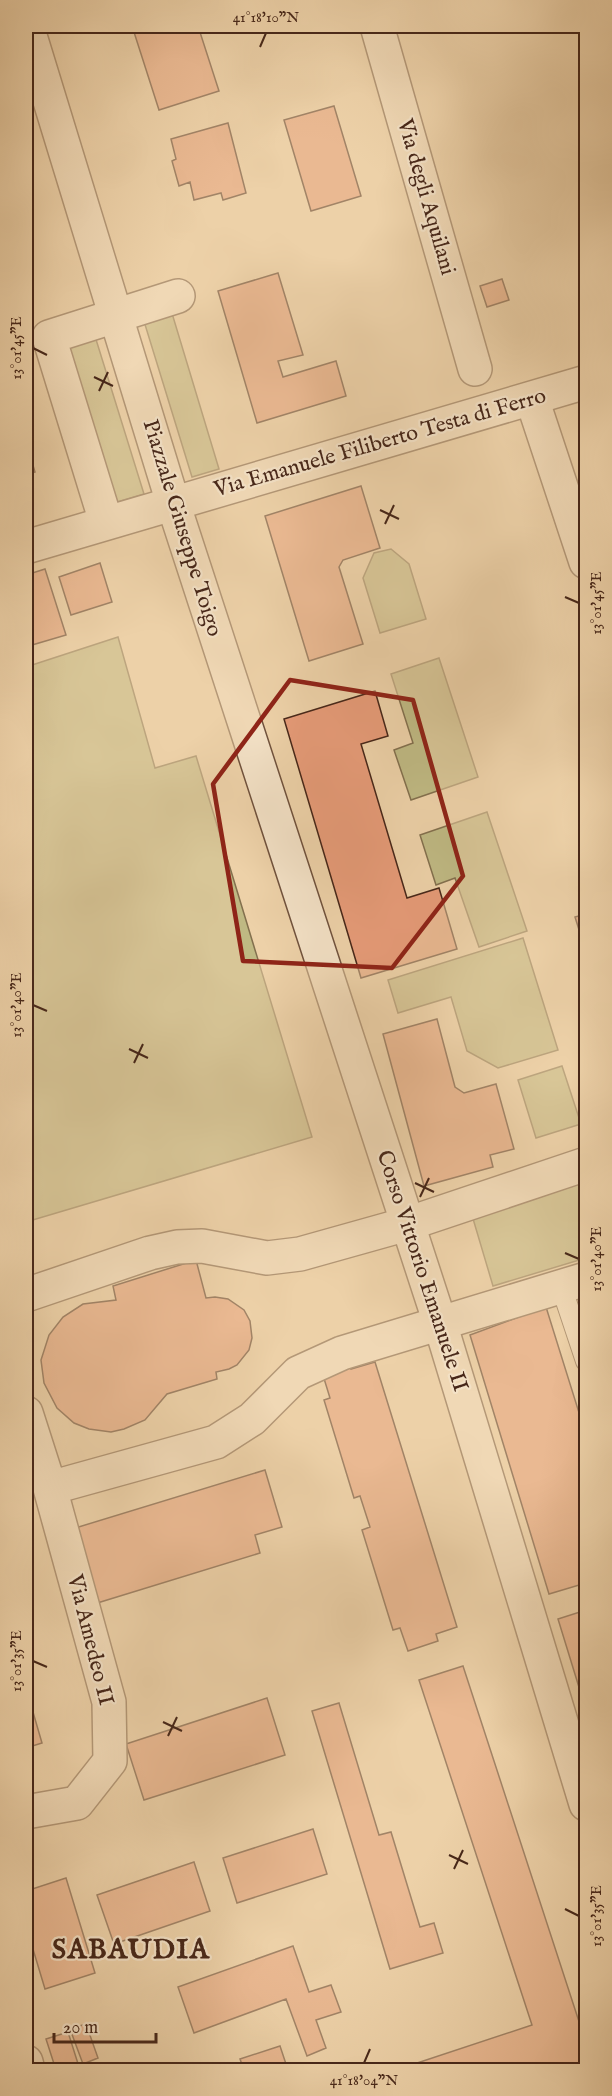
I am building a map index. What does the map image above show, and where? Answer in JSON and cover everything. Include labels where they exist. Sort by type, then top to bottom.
[{"type":"street","name":"Piazzale Giuseppe Toigo","points":[[27,26],[173,503],[250,740]]},
{"type":"street","name":"Via degli Aquilani","points":[[377,26],[475,369]]},
{"type":"street","points":[[106,522],[48,337],[178,296]]},
{"type":"street","name":"Via Emanuele Filiberto Testa di Ferro","points":[[26,547],[586,382]]},
{"type":"street","points":[[532,399],[586,562]]},
{"type":"street","name":"Corso Vittorio Emanuele II","points":[[250,740],[440,1323],[586,1804]]},
{"type":"street","points":[[26,1295],[165,1248],[202,1246],[248,1256],[284,1257],[407,1224],[586,1164]]},
{"type":"street","points":[[50,1488],[216,1442],[252,1419],[289,1381],[310,1366],[342,1353],[574,1282]]},
{"type":"street","name":"Via Amedeo II","points":[[26,1413],[50,1488],[109,1702],[110,1761],[77,1803],[26,1812]]},
{"type":"street","points":[[26,2062],[28,2070]]},
{"type":"lane","points":[[574,1282],[586,1361]]},
{"type":"highlighted area","points":[[290,680],[413,700],[463,876],[392,968],[243,961],[213,784]]},
{"type":"shaded area","points":[[171,310],[219,469],[192,477],[143,318]]},
{"type":"shaded area","points":[[94,333],[144,494],[117,502],[67,341]]},
{"type":"shaded area","points":[[391,549],[409,564],[426,619],[380,633],[363,578],[374,553]]},
{"type":"shaded area","points":[[118,637],[155,768],[196,756],[312,1137],[26,1222],[26,657],[29,666]]},
{"type":"shaded area","points":[[439,658],[478,777],[411,800],[394,750],[413,743],[391,674]]},
{"type":"shaded area","points":[[487,812],[527,931],[479,947],[455,878],[436,885],[420,835]]},
{"type":"shaded area","points":[[523,938],[558,1050],[498,1068],[467,1051],[451,997],[398,1013],[388,980]]},
{"type":"shaded area","points":[[562,1066],[581,1124],[536,1138],[518,1080]]},
{"type":"shaded area","points":[[586,1177],[586,1258],[493,1286],[471,1212]]},
{"type":"building","points":[[143,26],[198,26],[219,91],[159,110],[133,29]]},
{"type":"building","points":[[334,106],[361,196],[311,211],[284,120]]},
{"type":"building","points":[[228,123],[246,193],[223,200],[221,193],[194,200],[190,182],[179,186],[172,161],[176,159],[171,139]]},
{"type":"building","points":[[278,273],[303,355],[278,361],[283,377],[336,361],[346,396],[257,423],[218,291]]},
{"type":"building","points":[[502,279],[509,300],[487,307],[480,286]]},
{"type":"building","points":[[26,442],[35,472],[26,475]]},
{"type":"building","points":[[361,486],[380,548],[343,560],[339,567],[363,644],[309,661],[265,516]]},
{"type":"building","points":[[100,563],[112,602],[71,615],[59,577]]},
{"type":"building","points":[[45,569],[66,635],[32,645],[26,624],[26,575]]},
{"type":"building","points":[[375,691],[388,736],[361,744],[407,898],[439,888],[457,949],[361,978],[284,719]]},
{"type":"building","points":[[586,914],[586,952],[575,917]]},
{"type":"building","points":[[437,1019],[455,1087],[464,1093],[496,1084],[514,1149],[490,1155],[493,1167],[424,1186],[383,1034]]},
{"type":"building","points":[[196,1260],[206,1298],[228,1299],[244,1310],[250,1321],[252,1338],[249,1350],[237,1365],[216,1372],[217,1379],[167,1394],[145,1420],[124,1429],[111,1432],[89,1429],[74,1423],[57,1408],[44,1383],[41,1360],[49,1335],[63,1317],[83,1304],[116,1300],[113,1286]]},
{"type":"building","points":[[546,1307],[586,1435],[586,1583],[549,1594],[470,1335]]},
{"type":"building","points":[[375,1362],[457,1627],[436,1634],[438,1641],[408,1651],[400,1628],[393,1630],[362,1530],[370,1527],[360,1496],[354,1498],[324,1400],[330,1398],[322,1372],[349,1363],[351,1369]]},
{"type":"building","points":[[265,1470],[282,1527],[255,1535],[260,1553],[94,1604],[72,1529]]},
{"type":"building","points":[[586,1610],[586,1710],[558,1619]]},
{"type":"building","points":[[463,1666],[586,2043],[586,2066],[572,2070],[396,2070],[532,2025],[419,1680]]},
{"type":"building","points":[[26,1688],[42,1743],[26,1748]]},
{"type":"building","points":[[267,1698],[285,1755],[144,1800],[126,1744]]},
{"type":"building","points":[[339,1703],[379,1835],[391,1832],[420,1927],[434,1923],[443,1953],[390,1969],[312,1711]]},
{"type":"building","points":[[313,1829],[327,1874],[237,1903],[223,1858]]},
{"type":"building","points":[[194,1862],[210,1911],[114,1944],[97,1895]]},
{"type":"building","points":[[66,1878],[95,1973],[45,1989],[26,1926],[26,1891]]},
{"type":"building","points":[[293,1946],[309,1992],[331,1985],[341,2012],[316,2020],[326,2048],[307,2056],[286,1999],[194,2033],[178,1987]]},
{"type":"building","points":[[86,2024],[98,2058],[83,2064],[70,2029]]},
{"type":"building","points":[[68,2032],[80,2070],[56,2070],[46,2039]]},
{"type":"building","points":[[280,2046],[288,2070],[244,2070],[240,2059]]},
{"type":"building","points":[[205,2063],[208,2070],[183,2070]]},
{"type":"district","name":"SABAUDIA","points":[[131,1950]]}]
